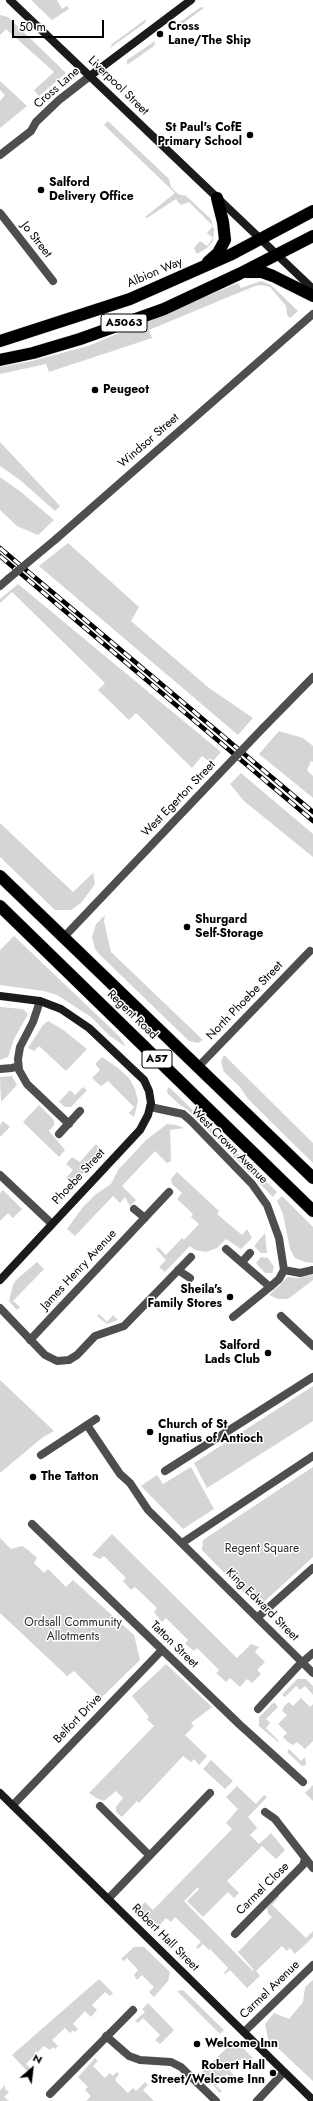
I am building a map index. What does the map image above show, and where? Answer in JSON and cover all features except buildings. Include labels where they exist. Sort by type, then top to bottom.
[{"type":"highway","points":[[203,268],[218,253],[225,240],[223,222],[217,198]]},
{"type":"highway","name":"Albion Way","points":[[0,340],[130,299],[203,268],[313,211]]},
{"type":"highway","name":"A5063","points":[[0,360],[33,353],[80,339],[164,309],[244,272],[313,236]]},
{"type":"highway","points":[[244,272],[262,272],[313,296]]},
{"type":"highway","name":"Regent Road","points":[[0,876],[197,1068],[313,1178]]},
{"type":"highway","name":"Regent Road","points":[[0,906],[313,1211]]},
{"type":"street","name":"Liverpool Street","points":[[10,0],[313,289]]},
{"type":"street","name":"Cross Lane","points":[[0,154],[31,131],[36,122],[59,100],[191,0]]},
{"type":"street","name":"Jo Street","points":[[0,213],[53,281]]},
{"type":"street","name":"Windsor Street","points":[[0,586],[56,539],[313,314]]},
{"type":"street","name":"West Egerton Street","points":[[63,938],[313,677]]},
{"type":"street","name":"North Phoebe Street","points":[[197,1068],[310,952]]},
{"type":"street","points":[[0,996],[40,1001],[61,1009],[88,1028],[144,1080],[149,1091],[150,1107]]},
{"type":"street","points":[[40,1001],[33,1022],[20,1047],[18,1066],[27,1084],[69,1124]]},
{"type":"street","points":[[0,1069],[18,1066]]},
{"type":"street","name":"Phoebe Street","points":[[0,1280],[140,1130],[150,1107]]},
{"type":"street","name":"West Crown Avenue","points":[[150,1107],[183,1114],[252,1184],[267,1204],[279,1238],[284,1270]]},
{"type":"street","points":[[59,1134],[80,1111]]},
{"type":"street","points":[[0,1175],[52,1224]]},
{"type":"street","name":"James Henry Avenue","points":[[30,1340],[169,1192]]},
{"type":"street","points":[[134,1209],[145,1218]]},
{"type":"street","points":[[226,1249],[270,1287]]},
{"type":"street","points":[[242,1262],[250,1253]]},
{"type":"street","points":[[0,1308],[30,1340],[51,1359],[64,1361],[73,1359],[94,1336],[124,1326],[191,1257]]},
{"type":"street","points":[[178,1270],[190,1278]]},
{"type":"street","points":[[233,1317],[279,1279],[284,1270],[300,1273],[313,1270]]},
{"type":"street","points":[[281,1316],[313,1346]]},
{"type":"street","points":[[165,1472],[313,1377]]},
{"type":"street","points":[[42,1455],[96,1419]]},
{"type":"street","name":"King Edward Street","points":[[88,1425],[120,1474],[130,1483],[148,1510],[313,1673]]},
{"type":"street","points":[[182,1543],[313,1456]]},
{"type":"street","name":"Tatton Street","points":[[32,1524],[162,1650],[303,1782]]},
{"type":"street","points":[[258,1617],[313,1568]]},
{"type":"street","name":"Belfort Drive","points":[[13,1805],[162,1650]]},
{"type":"street","points":[[258,1709],[302,1662],[313,1653]]},
{"type":"street","name":"Robert Hall Street","points":[[0,1793],[313,2100]]},
{"type":"street","points":[[108,1899],[210,1793]]},
{"type":"street","points":[[100,1806],[149,1855]]},
{"type":"street","name":"Carmel Close","points":[[265,1812],[275,1819],[313,1868]]},
{"type":"street","name":"Carmel Close","points":[[235,1934],[304,1865],[305,1859]]},
{"type":"street","name":"Carmel Avenue","points":[[244,2032],[313,1965]]},
{"type":"street","points":[[50,2094],[133,2010]]},
{"type":"street","points":[[106,2036],[129,2056],[140,2060],[171,2062],[181,2067],[216,2101]]},
{"type":"street","points":[[257,2101],[284,2072]]},
{"type":"green space","points":[[31,0],[57,0],[62,9],[67,6],[69,9],[52,20]]},
{"type":"green space","points":[[201,7],[204,8],[178,27],[174,26]]},
{"type":"green space","points":[[0,15],[8,17],[65,72],[65,74],[39,96],[34,90],[54,72],[6,29],[0,35]]},
{"type":"green space","points":[[146,19],[145,23],[110,48],[112,44]]},
{"type":"green space","points":[[155,41],[154,46],[127,65],[127,60]]},
{"type":"green space","points":[[0,81],[27,106],[0,128],[0,101],[5,95],[0,90]]},
{"type":"green space","points":[[108,121],[169,179],[171,187],[178,194],[186,196],[211,219],[213,226],[189,202],[181,205],[176,199],[147,218],[145,217],[175,193],[104,125]]},
{"type":"green space","points":[[213,226],[214,230],[213,241],[207,248],[197,254],[194,248],[200,241],[207,246],[213,238],[207,233]]},
{"type":"green space","points":[[261,281],[271,285],[298,311],[290,318],[287,315],[286,306],[270,287],[261,285],[255,286],[149,330],[152,338],[49,372],[46,364],[0,374],[0,367],[32,361],[88,346],[238,283],[241,288]]},
{"type":"green space","points":[[0,442],[60,506],[55,511],[20,480],[0,466]]},
{"type":"green space","points":[[0,477],[21,492],[54,520],[38,535],[17,526],[0,510]]},
{"type":"green space","points":[[68,543],[139,607],[131,621],[209,688],[253,718],[238,735],[39,566]]},
{"type":"green space","points":[[18,584],[221,752],[211,763],[202,756],[192,768],[136,713],[129,720],[98,690],[105,683],[12,592],[0,603],[0,599]]},
{"type":"green space","points":[[279,731],[303,738],[313,746],[313,762],[311,761],[307,770],[313,776],[313,798],[259,754]]},
{"type":"green space","points":[[241,773],[313,834],[313,857],[244,801],[230,784]]},
{"type":"green space","points":[[0,823],[73,892],[93,873],[95,884],[81,903],[71,910],[55,910],[0,857]]},
{"type":"green space","points":[[105,915],[104,921],[111,952],[203,1040],[198,1043],[189,1041],[95,949],[92,937],[96,924]]},
{"type":"green space","points":[[14,936],[120,1037],[126,1047],[110,1036],[91,1017],[57,995],[44,991],[0,985],[0,950]]},
{"type":"green space","points":[[0,1007],[23,1009],[28,1014],[14,1039],[8,1057],[0,1060]]},
{"type":"green space","points":[[48,1021],[62,1029],[87,1049],[66,1071],[39,1046],[34,1051],[28,1048],[43,1025]]},
{"type":"green space","points":[[224,1055],[313,1143],[313,1163],[248,1099],[240,1087],[224,1072],[221,1062]]},
{"type":"green space","points":[[102,1057],[129,1078],[135,1089],[138,1101],[134,1117],[129,1113],[134,1107],[108,1081],[101,1086],[92,1078],[100,1070],[95,1064]]},
{"type":"green space","points":[[12,1076],[17,1085],[1,1102],[0,1077]]},
{"type":"green space","points":[[83,1087],[87,1090],[71,1107],[65,1107],[59,1102],[70,1090],[75,1095]]},
{"type":"green space","points":[[169,1087],[277,1192],[273,1197],[188,1110],[168,1094],[167,1090]]},
{"type":"green space","points":[[39,1105],[54,1120],[54,1125],[49,1131],[65,1150],[59,1157],[23,1122]]},
{"type":"green space","points":[[3,1121],[10,1127],[0,1137],[0,1125]]},
{"type":"green space","points":[[167,1124],[184,1128],[170,1130],[171,1161],[167,1163],[155,1151],[122,1186],[136,1200],[130,1206],[125,1197],[120,1203],[113,1196],[75,1236],[67,1229],[83,1207],[95,1195],[111,1184],[118,1170],[146,1140]]},
{"type":"green space","points":[[96,1144],[104,1153],[72,1184],[66,1178],[73,1170],[66,1164],[72,1157],[80,1162]]},
{"type":"green space","points":[[177,1172],[219,1211],[217,1214],[242,1235],[247,1229],[252,1238],[241,1249],[226,1239],[217,1248],[206,1252],[195,1250],[190,1246],[165,1272],[159,1267],[166,1260],[156,1249],[158,1247],[166,1255],[182,1238],[184,1240],[199,1224],[191,1217],[193,1214],[177,1199],[182,1193],[172,1184],[171,1179]]},
{"type":"green space","points":[[3,1190],[22,1209],[13,1218],[8,1213],[0,1221],[0,1193]]},
{"type":"green space","points":[[282,1196],[313,1227],[313,1263],[295,1258],[290,1249],[283,1214],[277,1201]]},
{"type":"green space","points":[[265,1233],[267,1253],[261,1253],[254,1246]]},
{"type":"green space","points":[[261,1257],[268,1258],[274,1267],[272,1273],[265,1273],[256,1263]]},
{"type":"green space","points":[[37,1262],[44,1269],[13,1301],[20,1307],[17,1310],[9,1301],[13,1285],[16,1280]]},
{"type":"green space","points":[[313,1275],[313,1280],[288,1299],[278,1299],[269,1295],[288,1277],[298,1278]]},
{"type":"green space","points":[[99,1314],[107,1322],[113,1315],[118,1320],[107,1324],[97,1316]]},
{"type":"green space","points":[[0,1380],[54,1431],[43,1437],[0,1473]]},
{"type":"green space","points":[[313,1386],[313,1421],[207,1488],[194,1463]]},
{"type":"green space","points":[[191,1467],[214,1509],[183,1529],[141,1486],[157,1475],[163,1484]]},
{"type":"green space","name":"Regent Square","points":[[313,1467],[313,1557],[265,1601],[251,1600],[202,1550],[203,1540]]},
{"type":"green space","points":[[112,1534],[237,1658],[251,1644],[259,1647],[255,1652],[265,1662],[257,1670],[261,1674],[252,1683],[247,1679],[240,1687],[230,1678],[226,1682],[216,1673],[219,1670],[197,1648],[194,1651],[185,1644],[188,1640],[166,1618],[162,1622],[154,1612],[157,1608],[135,1587],[131,1590],[123,1581],[126,1578],[104,1556],[100,1559],[92,1555]]},
{"type":"green space","name":"Ordsall Community Allotments","points":[[0,1538],[11,1549],[22,1546],[27,1549],[37,1558],[34,1563],[44,1573],[48,1569],[66,1587],[73,1580],[134,1635],[140,1660],[101,1698],[74,1671],[67,1676],[0,1613]]},
{"type":"green space","points":[[166,1664],[212,1707],[191,1723],[194,1726],[185,1735],[207,1756],[199,1765],[194,1759],[191,1762],[183,1756],[139,1803],[137,1801],[122,1817],[116,1812],[116,1807],[123,1798],[116,1791],[104,1801],[89,1793],[154,1726],[147,1719],[149,1717],[132,1696]]},
{"type":"green space","points":[[297,1679],[306,1679],[313,1686],[313,1695],[305,1686],[300,1690],[296,1686],[285,1697],[282,1695]]},
{"type":"green space","points":[[301,1698],[310,1707],[313,1704],[313,1741],[305,1749],[297,1742],[293,1745],[288,1742],[283,1737],[287,1733],[278,1724],[287,1715],[282,1711],[284,1706],[289,1702],[293,1706]]},
{"type":"green space","points":[[274,1702],[278,1707],[266,1719],[270,1723],[266,1728],[279,1741],[278,1742],[259,1726],[259,1717]]},
{"type":"green space","points":[[289,1749],[301,1761],[305,1757],[306,1765],[302,1766],[287,1752]]},
{"type":"green space","points":[[211,1760],[233,1781],[225,1789],[203,1769]]},
{"type":"green space","points":[[313,1785],[313,1801],[305,1793]]},
{"type":"green space","points":[[237,1786],[256,1804],[264,1795],[267,1797],[248,1817],[257,1828],[250,1835],[259,1844],[271,1833],[285,1850],[276,1859],[262,1846],[227,1881],[239,1893],[234,1898],[228,1892],[203,1917],[187,1901],[199,1889],[198,1887],[184,1901],[253,1971],[254,1970],[238,1952],[272,1917],[268,1914],[267,1908],[278,1895],[279,1897],[272,1905],[306,1938],[313,1931],[313,1937],[295,1954],[290,1948],[287,1951],[282,1946],[256,1971],[260,1976],[247,1988],[230,1970],[225,1974],[224,1973],[228,1968],[210,1949],[209,1950],[203,1944],[198,1949],[196,1947],[201,1942],[175,1917],[171,1922],[166,1918],[157,1928],[138,1909],[145,1902],[153,1910],[232,1829],[226,1823],[238,1809],[226,1797]]},
{"type":"green space","points":[[134,1947],[144,1947],[170,1972],[168,1981],[154,1997],[149,1992],[154,1987],[142,1975],[137,1980],[134,1975],[138,1970],[127,1958],[124,1961],[121,1959]]},
{"type":"green space","points":[[99,1979],[113,1993],[110,1996],[105,1992],[92,2005],[97,2010],[91,2017],[85,2011],[73,2024],[78,2029],[75,2032],[73,2030],[70,2033],[65,2028],[52,2040],[58,2046],[55,2049],[53,2047],[50,2050],[44,2046],[26,2064],[31,2069],[28,2072],[12,2055]]},
{"type":"green space","points":[[313,1980],[313,2081],[268,2039],[265,2024],[274,2013],[289,2019],[303,2002],[305,1987]]},
{"type":"green space","points":[[183,1990],[224,2030],[220,2034],[177,1991]]},
{"type":"green space","points":[[148,2003],[174,2030],[160,2044],[155,2040],[160,2035],[143,2018],[138,2023],[135,2021],[145,2012],[142,2009]]},
{"type":"green space","points":[[232,2043],[239,2044],[253,2058],[248,2063],[242,2058],[230,2071],[235,2077],[233,2079],[227,2074],[216,2086],[222,2091],[220,2093],[202,2072]]},
{"type":"green space","points":[[95,2058],[98,2061],[93,2066],[105,2078],[110,2073],[113,2076],[117,2072],[119,2074],[115,2080],[128,2093],[133,2088],[136,2091],[145,2082],[148,2085],[143,2090],[154,2101],[86,2101],[91,2096],[85,2090],[88,2087],[78,2077]]},
{"type":"green space","points":[[5,2085],[5,2089],[9,2092],[4,2097],[9,2101],[0,2101],[0,2090]]},
{"type":"railway","points":[[0,548],[313,812]]},
{"type":"railway","points":[[0,556],[313,821]]},
{"type":"place","name":"Cross Lane/The Ship","points":[[160,34]]},
{"type":"place","name":"St Paul's CofE Primary School","points":[[250,135]]},
{"type":"place","name":"Salford Delivery Office","points":[[41,190]]},
{"type":"place","name":"Peugeot","points":[[95,390]]},
{"type":"place","name":"Shurgard Self-Storage","points":[[187,927]]},
{"type":"place","name":"Sheila's Family Stores","points":[[230,1297]]},
{"type":"place","name":"Salford Lads Club","points":[[268,1353]]},
{"type":"place","name":"Church of St Ignatius of Antioch","points":[[150,1432]]},
{"type":"place","name":"The Tatton","points":[[33,1477]]},
{"type":"place","name":"Welcome Inn","points":[[197,2044]]},
{"type":"place","name":"Robert Hall Street/Welcome Inn","points":[[273,2073]]}]
